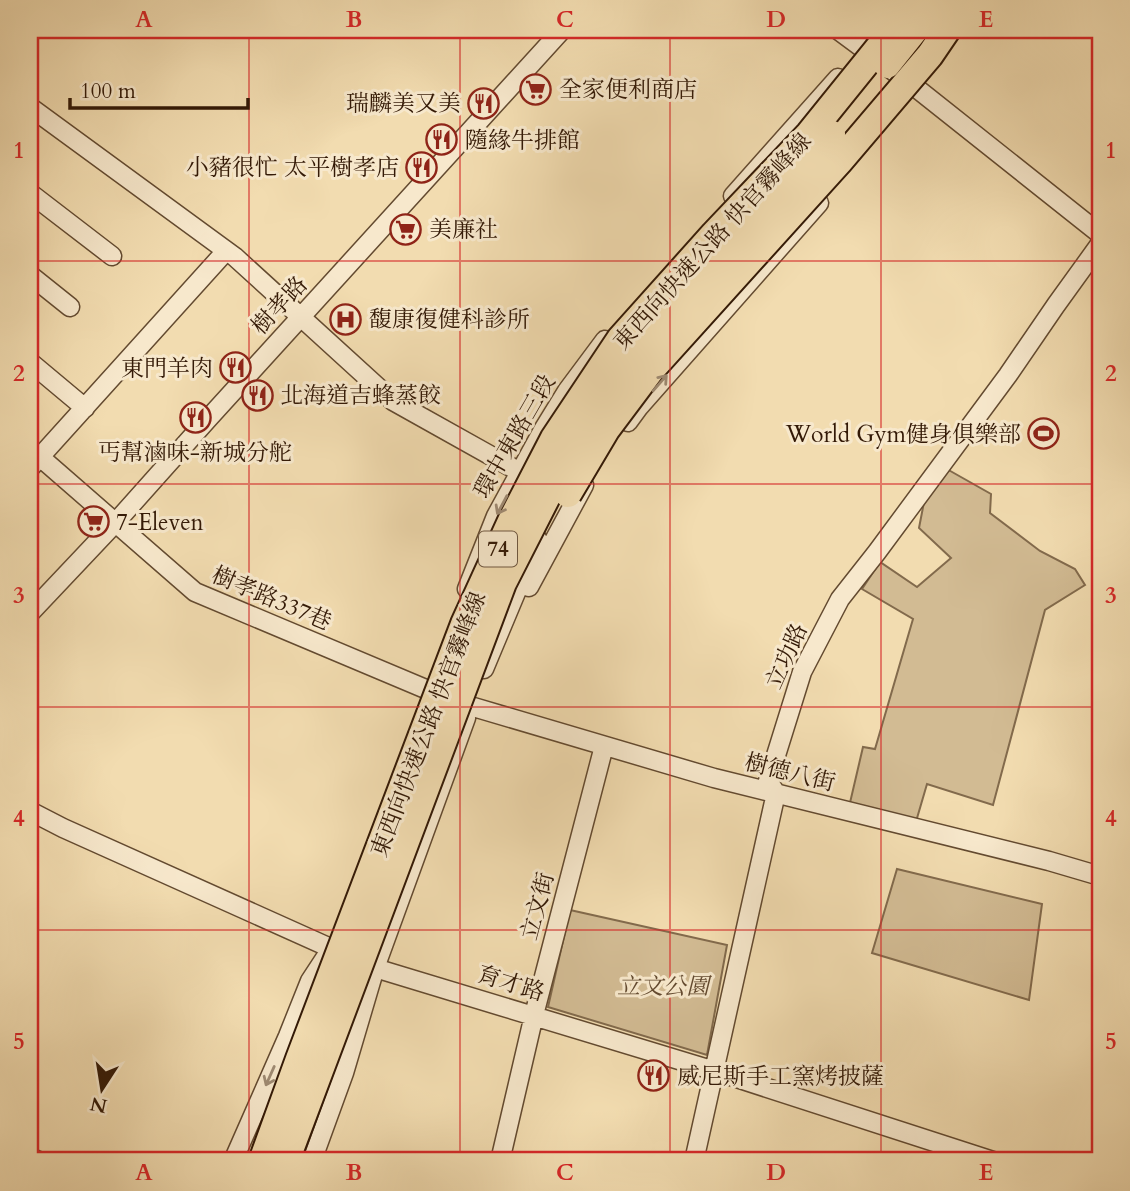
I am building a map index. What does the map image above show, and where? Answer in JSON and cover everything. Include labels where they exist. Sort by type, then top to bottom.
[{"type":"highway","name":"東西向快速公路 快官霧峰線","points":[[286,1161],[310,1064],[464,624],[512,519],[554,438],[620,338],[809,134],[893,30]]},
{"type":"highway","name":"東西向快速公路 快官霧峰線","points":[[262,1161],[310,1064],[503,583],[592,416],[638,353],[823,145],[915,30]]},
{"type":"highway","name":"74","points":[[503,583],[551,523],[607,430],[651,370],[839,162],[930,55],[947,30]]},
{"type":"highway","points":[[251,1161],[310,1064]]},
{"type":"highway","points":[[303,1161],[310,1064]]},
{"type":"street","name":"樹孝路","points":[[30,613],[116,522],[562,30]]},
{"type":"street","points":[[838,30],[1100,234]]},
{"type":"street","name":"環中東路三段","points":[[257,1161],[331,949],[428,690],[496,516],[542,430],[567,391],[612,331],[800,123],[877,30]]},
{"type":"street","points":[[312,1161],[344,1073],[375,968],[470,706],[556,501],[604,421],[648,365],[823,166],[934,30]]},
{"type":"street","points":[[484,670],[602,457],[639,407],[850,168],[915,88],[957,30]]},
{"type":"street","points":[[33,117],[226,251],[302,316],[393,401],[520,472]]},
{"type":"street","points":[[30,193],[112,256]]},
{"type":"street","name":"立功路","points":[[694,1161],[776,793],[768,781],[802,672],[840,598],[1008,375],[1100,244]]},
{"type":"street","points":[[35,463],[226,251]]},
{"type":"street","points":[[30,275],[70,307]]},
{"type":"street","points":[[30,362],[85,408]]},
{"type":"street","name":"樹孝路337巷","points":[[35,463],[116,522],[194,592],[428,690]]},
{"type":"street","name":"樹德八街","points":[[470,706],[714,778],[1100,876]]},
{"type":"street","name":"立文街","points":[[500,1161],[534,1015],[604,746]]},
{"type":"street","name":"育才路","points":[[30,811],[375,968],[715,1071],[993,1161]]},
{"type":"street","name":"環中東路三段","points":[[233,1161],[310,981],[331,949]]},
{"type":"street","points":[[295,1161],[342,1042],[375,968]]},
{"type":"street","points":[[30,1157],[39,1161]]},
{"type":"green space","points":[[945,468],[991,494],[990,513],[1040,551],[1075,569],[1085,585],[1045,610],[993,805],[927,784],[915,825],[849,807],[863,747],[875,749],[913,619],[862,589],[880,562],[917,587],[951,558],[919,528],[925,497]]},
{"type":"green space","points":[[897,869],[1042,904],[1029,1000],[872,953]]},
{"type":"green space","name":"立文公園","points":[[570,910],[727,945],[707,1055],[548,1007]]},
{"type":"place","name":"全家便利商店","points":[[536,89]]},
{"type":"place","name":"瑞麟美又美","points":[[484,103]]},
{"type":"place","name":"隨緣牛排館","points":[[442,140]]},
{"type":"place","name":"小豬很忙 太平樹孝店","points":[[422,167]]},
{"type":"place","name":"美廉社","points":[[406,229]]},
{"type":"place","name":"馥康復健科診所","points":[[346,319]]},
{"type":"place","name":"東門羊肉","points":[[236,368]]},
{"type":"place","name":"北海道吉蜂蒸餃","points":[[257,395]]},
{"type":"place","name":"丐幫滷味-新城分舵","points":[[195,418]]},
{"type":"place","name":"World Gym健身俱樂部","points":[[1044,434]]},
{"type":"place","name":"7-Eleven","points":[[93,522]]},
{"type":"place","name":"威尼斯手工窯烤披薩","points":[[654,1076]]}]
